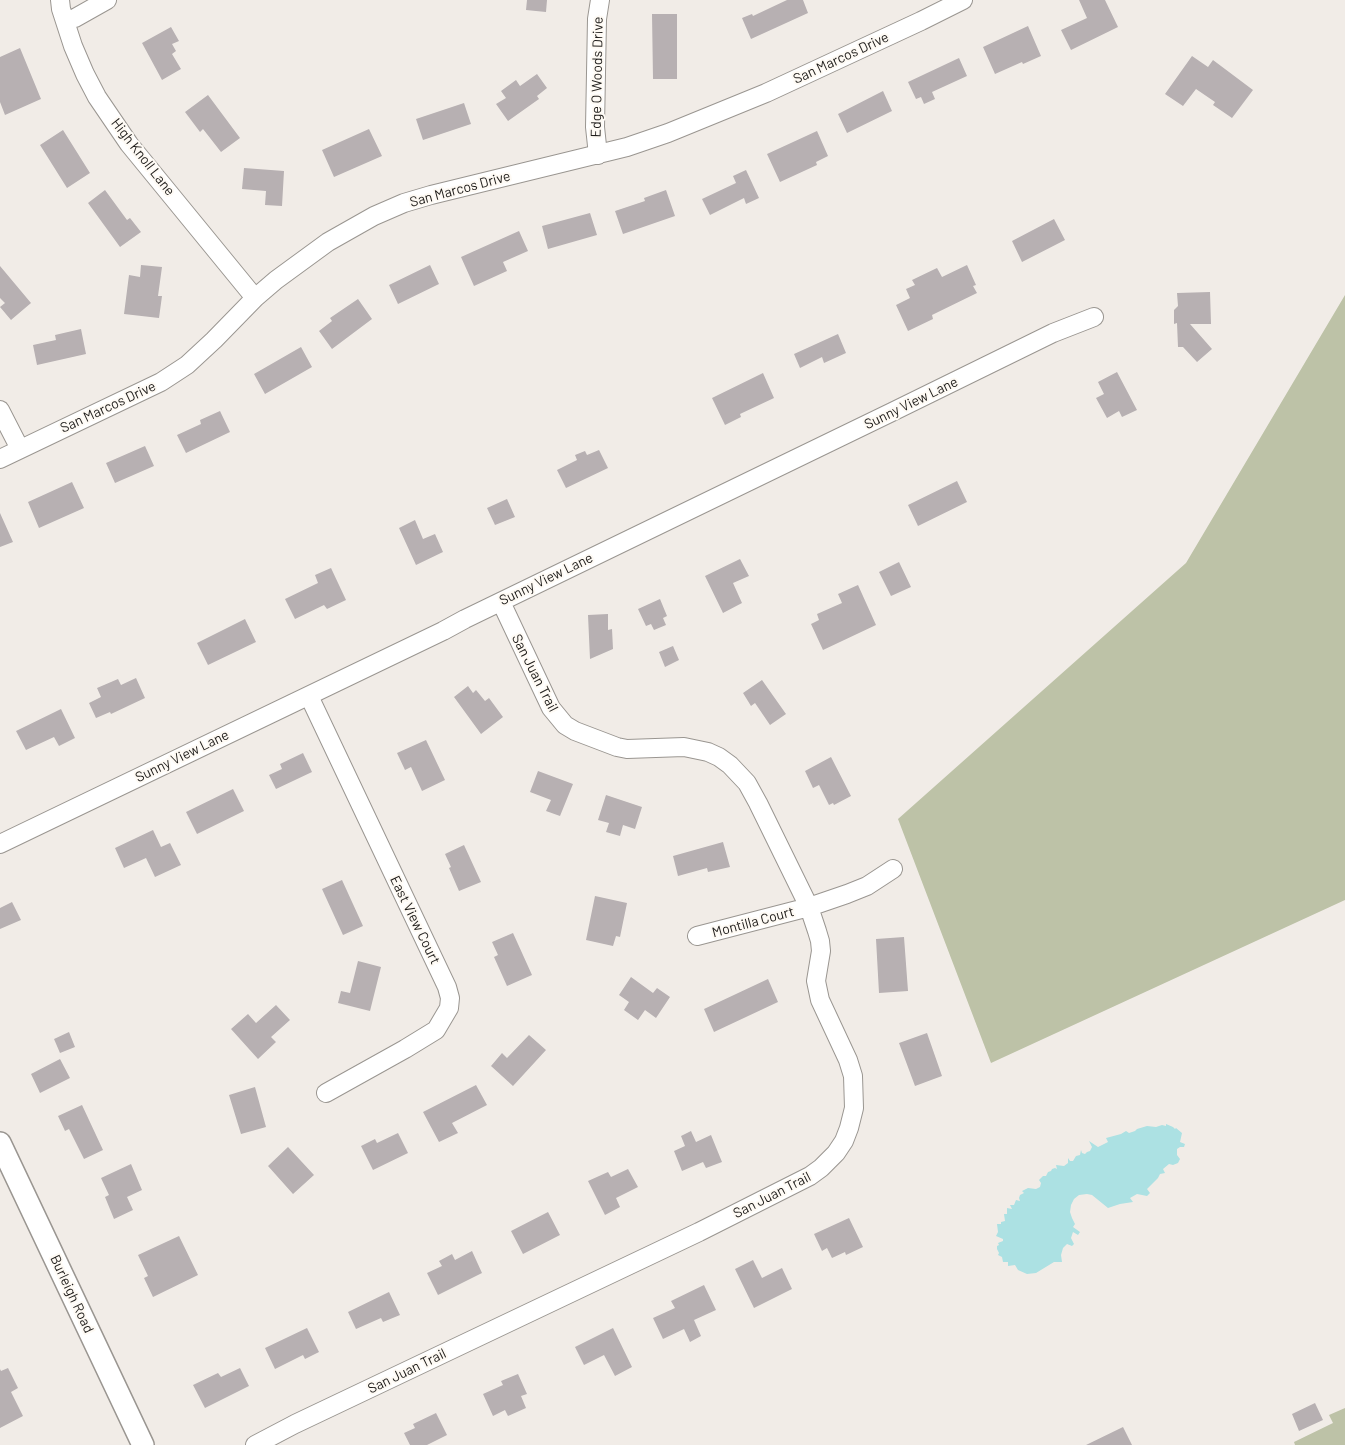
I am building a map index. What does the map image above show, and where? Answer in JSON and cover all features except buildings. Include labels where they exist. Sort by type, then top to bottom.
[{"type":"street","name":"High Knoll Lane","points":[[60,0],[76,53],[97,97],[129,144],[256,298]]},
{"type":"street","points":[[66,22],[107,0]]},
{"type":"street","name":"Edge O Woods Drive","points":[[598,155],[595,127],[597,19],[600,0]]},
{"type":"street","name":"San Marcos Drive","points":[[0,459],[161,382],[187,365],[276,280],[328,242],[374,216],[404,203],[459,187],[598,155],[668,133],[783,85],[942,5],[963,0]]},
{"type":"street","name":"Sunny View Lane","points":[[0,844],[309,696],[1053,333],[1094,318]]},
{"type":"street","points":[[0,410],[20,449]]},
{"type":"street","name":"San Juan Trail","points":[[255,1445],[295,1424],[699,1232],[810,1176],[836,1153],[844,1141],[849,1128],[854,1108],[853,1076],[848,1060],[820,1000],[816,981],[821,951],[820,941],[808,907],[747,783],[719,757],[708,752],[684,747],[627,749],[574,731],[565,725],[551,708],[501,602]]},
{"type":"street","name":"East View Court","points":[[309,696],[447,987],[450,998],[449,1008],[436,1030],[405,1050],[326,1093]]},
{"type":"street","name":"Montilla Court","points":[[697,936],[808,907],[847,894],[867,886],[893,869]]},
{"type":"street","name":"Burleigh Road","points":[[0,1144],[143,1445]]},
{"type":"green space","points":[[1345,295],[1345,900],[991,1063],[898,819],[1186,563]]},
{"type":"green space","points":[[1345,1408],[1345,1445],[1295,1445],[1294,1442],[1333,1423],[1329,1415]]},
{"type":"water","points":[[1166,1124],[1182,1133],[1180,1142],[1185,1144],[1184,1147],[1177,1149],[1177,1155],[1180,1159],[1178,1163],[1169,1164],[1163,1169],[1165,1173],[1160,1174],[1147,1189],[1150,1193],[1147,1196],[1137,1194],[1130,1198],[1133,1202],[1108,1208],[1092,1195],[1079,1195],[1074,1199],[1070,1212],[1075,1224],[1073,1227],[1080,1232],[1078,1235],[1073,1232],[1071,1238],[1074,1244],[1072,1246],[1067,1244],[1063,1248],[1062,1262],[1054,1262],[1036,1273],[1027,1274],[1018,1270],[1015,1265],[1008,1266],[1008,1262],[1003,1262],[1002,1257],[998,1255],[997,1249],[998,1243],[1003,1241],[1003,1239],[996,1236],[998,1232],[997,1224],[1005,1221],[1004,1214],[1007,1214],[1007,1208],[1012,1209],[1010,1205],[1014,1205],[1016,1200],[1020,1201],[1020,1195],[1024,1193],[1022,1191],[1028,1188],[1036,1189],[1040,1187],[1041,1183],[1039,1180],[1052,1169],[1057,1169],[1056,1165],[1064,1166],[1068,1163],[1068,1158],[1070,1161],[1073,1161],[1076,1156],[1080,1155],[1081,1150],[1085,1154],[1090,1151],[1092,1147],[1089,1141],[1098,1147],[1108,1142],[1106,1138],[1126,1131],[1129,1133],[1147,1126],[1166,1126]]}]
